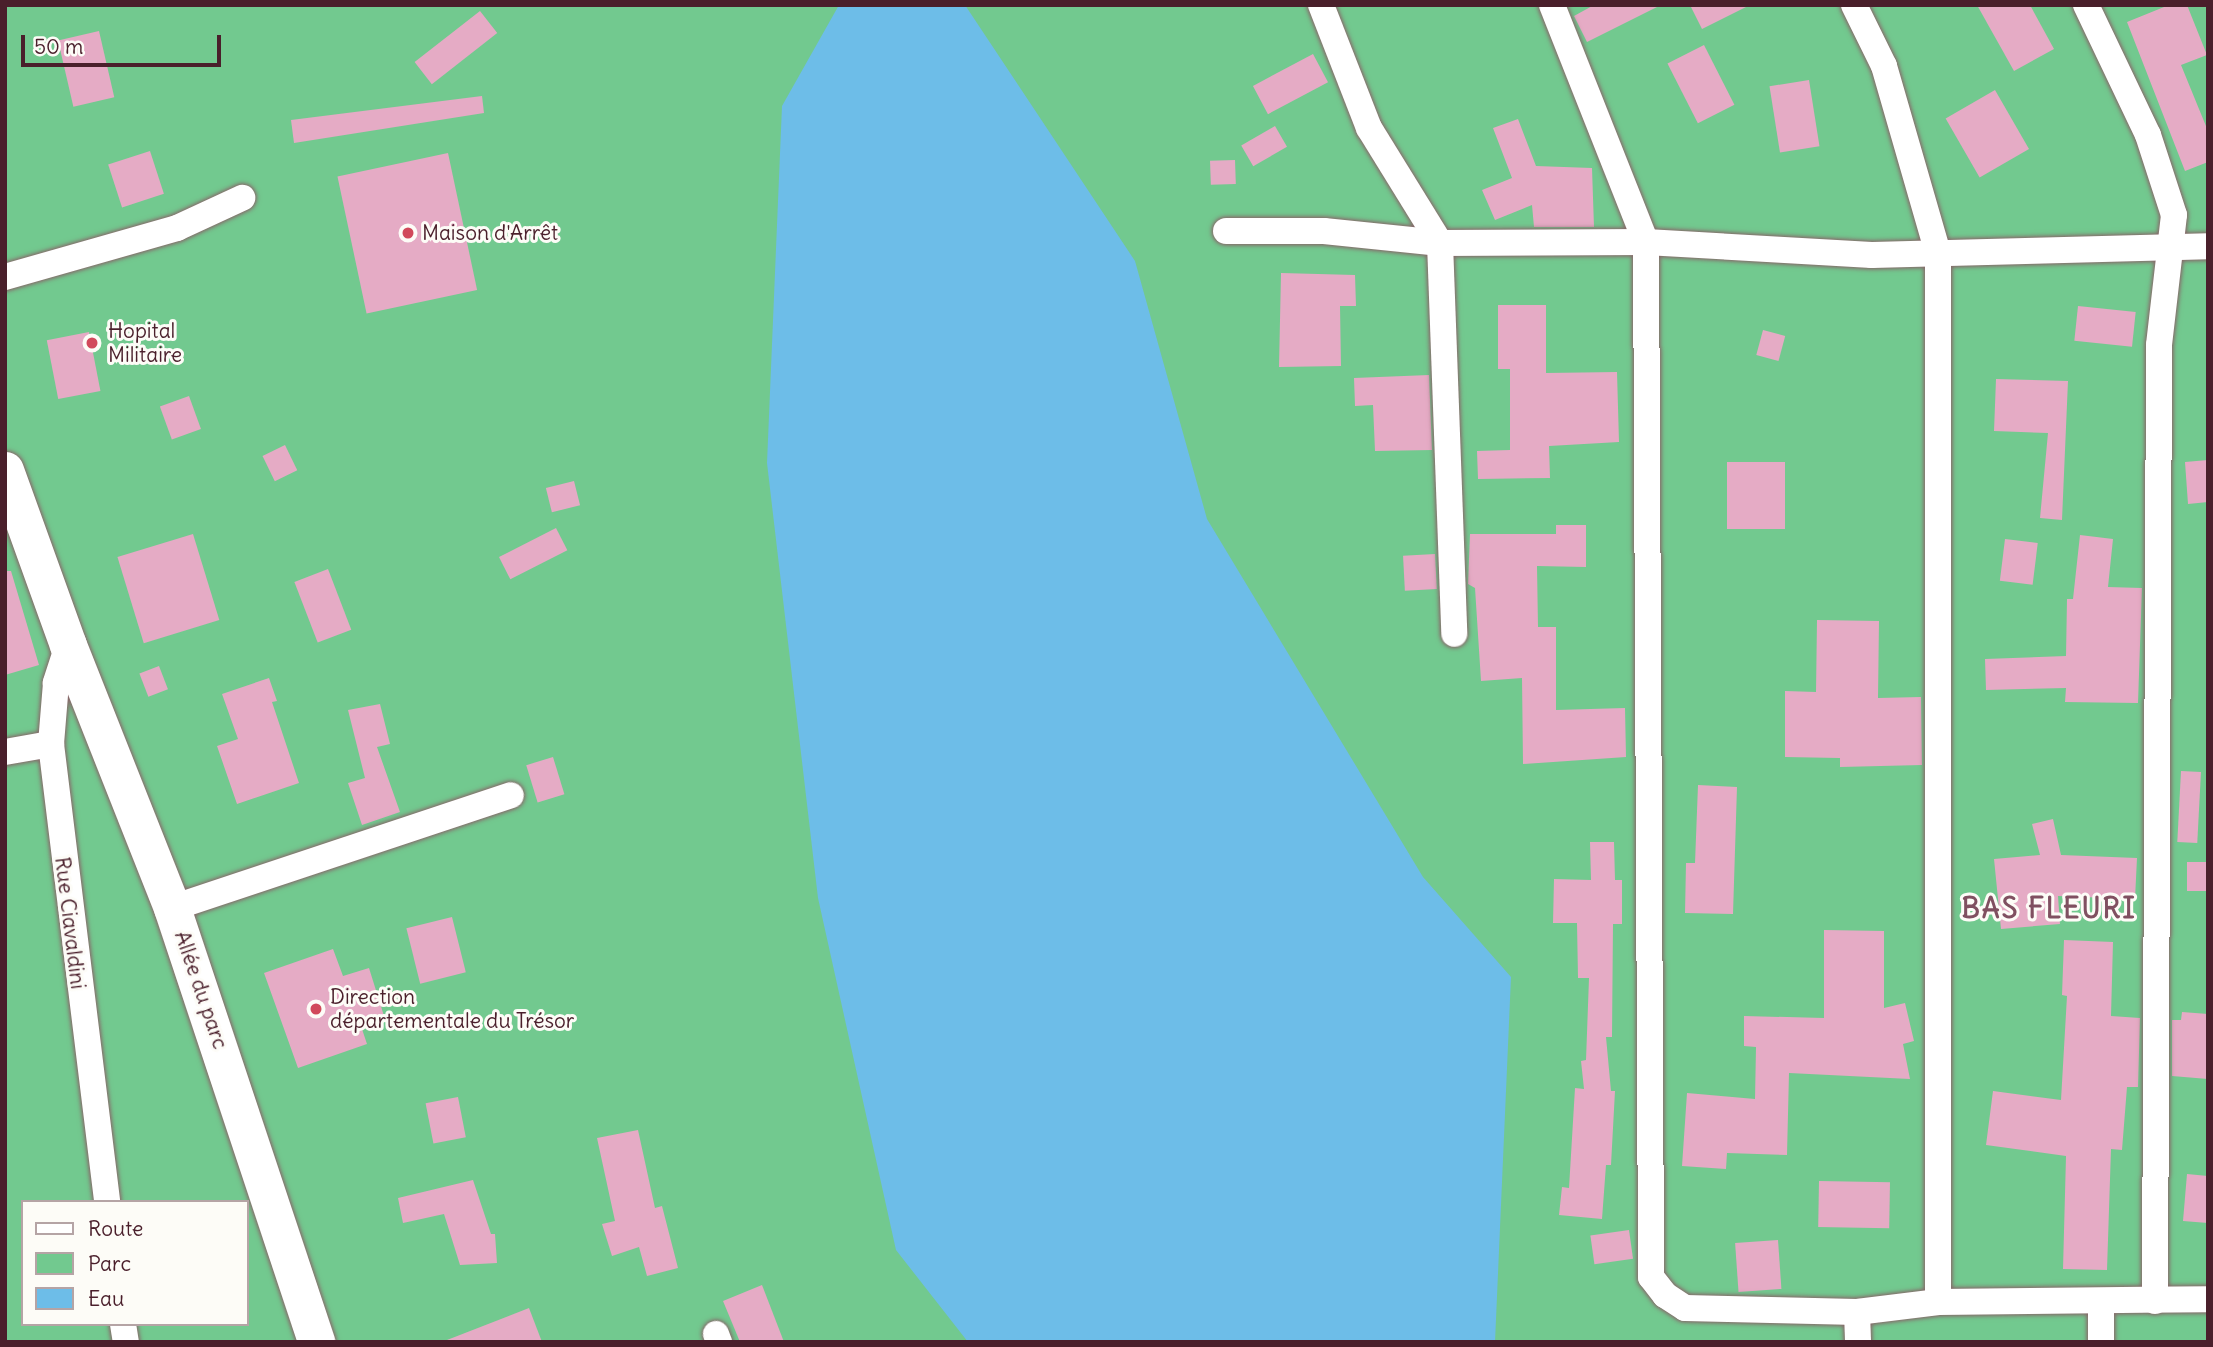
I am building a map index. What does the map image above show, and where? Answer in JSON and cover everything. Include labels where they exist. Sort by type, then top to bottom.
[{"type":"street","points":[[1321,5],[1368,128],[1440,243],[1454,634]]},
{"type":"street","points":[[1552,5],[1646,242],[1651,1277],[1665,1295],[1685,1308],[1857,1312],[1938,1302],[2101,1303],[2208,1299]]},
{"type":"street","points":[[1854,5],[1884,66],[1938,253],[1938,1302]]},
{"type":"street","points":[[2087,5],[2165,177],[2174,215],[2159,345],[2155,1301]]},
{"type":"street","points":[[5,277],[177,228],[242,198]]},
{"type":"street","points":[[1226,231],[1324,231],[1440,243],[1646,242],[1871,255],[2171,250],[2208,246]]},
{"type":"street","name":"Allée du parc","points":[[5,470],[68,645],[172,908],[316,1342]]},
{"type":"street","name":"Rue Ciavaldini","points":[[68,645],[56,683],[51,744],[107,1200]]},
{"type":"street","points":[[5,752],[51,744]]},
{"type":"street","points":[[172,908],[511,794]]},
{"type":"street","points":[[2101,1303],[2101,1342]]},
{"type":"street","points":[[1857,1312],[1858,1342]]},
{"type":"green space","points":[[5,5],[2208,5],[2208,1342],[5,1342]]},
{"type":"water","points":[[839,5],[965,5],[1135,261],[1207,519],[1423,877],[1511,977],[1495,1342],[968,1342],[896,1250],[818,898],[767,463],[782,106]]},
{"type":"building","points":[[1594,5],[1661,5],[1587,42],[1574,16]]},
{"type":"building","points":[[1690,5],[1750,5],[1702,29]]},
{"type":"building","points":[[1977,5],[2030,5],[2054,49],[2014,71]]},
{"type":"building","points":[[2169,5],[2187,5],[2207,55],[2181,65],[2208,131],[2208,162],[2185,171],[2127,22]]},
{"type":"building","points":[[480,11],[497,33],[432,84],[415,62]]},
{"type":"building","points":[[99,31],[114,97],[73,107],[58,40]]},
{"type":"building","points":[[1704,45],[1734,105],[1698,123],[1667,64]]},
{"type":"building","points":[[1313,54],[1328,82],[1268,114],[1253,86]]},
{"type":"building","points":[[1809,80],[1819,146],[1780,152],[1769,86]]},
{"type":"building","points":[[1995,90],[2029,149],[1980,177],[1946,118]]},
{"type":"building","points":[[482,96],[484,113],[294,143],[291,120]]},
{"type":"building","points":[[1518,119],[1536,166],[1592,168],[1594,227],[1534,227],[1532,205],[1495,220],[1482,190],[1512,178],[1493,128]]},
{"type":"building","points":[[1275,126],[1287,147],[1253,166],[1241,146]]},
{"type":"building","points":[[150,151],[164,194],[122,207],[108,165]]},
{"type":"building","name":"Maison d'Arrêt","points":[[448,153],[477,290],[367,313],[337,176]]},
{"type":"building","points":[[1235,160],[1236,184],[1211,185],[1210,161]]},
{"type":"building","points":[[1281,273],[1355,275],[1356,306],[1340,306],[1341,366],[1279,367]]},
{"type":"building","points":[[1498,305],[1546,305],[1546,373],[1617,372],[1619,442],[1549,446],[1550,478],[1478,479],[1477,451],[1510,450],[1510,369],[1498,369]]},
{"type":"building","points":[[2078,306],[2136,312],[2132,347],[2074,341]]},
{"type":"building","points":[[1763,330],[1785,336],[1778,361],[1756,355]]},
{"type":"building","points":[[89,332],[100,391],[58,399],[47,340]]},
{"type":"building","points":[[1429,375],[1432,450],[1375,451],[1373,405],[1355,406],[1354,378]]},
{"type":"building","points":[[1996,379],[2068,381],[2062,520],[2040,518],[2048,433],[1994,431]]},
{"type":"building","points":[[189,396],[201,429],[172,439],[160,407]]},
{"type":"building","points":[[285,445],[297,470],[275,481],[263,456]]},
{"type":"building","points":[[2208,460],[2208,502],[2188,504],[2185,462]]},
{"type":"building","points":[[1727,462],[1785,462],[1785,529],[1727,529]]},
{"type":"building","points":[[574,481],[580,505],[552,512],[546,488]]},
{"type":"building","points":[[1556,525],[1586,525],[1586,567],[1537,566],[1538,627],[1556,627],[1556,710],[1625,708],[1626,757],[1523,764],[1522,678],[1481,681],[1475,588],[1468,584],[1470,534],[1556,534]]},
{"type":"building","points":[[556,528],[567,550],[510,579],[499,557]]},
{"type":"building","points":[[193,534],[219,620],[144,643],[117,557]]},
{"type":"building","points":[[2080,535],[2113,539],[2108,587],[2142,588],[2138,703],[2065,702],[2066,688],[1986,690],[1985,659],[2066,656],[2067,599],[2073,599]]},
{"type":"building","points":[[2005,539],[2038,543],[2033,585],[2000,581]]},
{"type":"building","points":[[1435,554],[1437,589],[1405,591],[1403,556]]},
{"type":"building","points":[[328,569],[351,630],[318,643],[294,582]]},
{"type":"building","points":[[5,571],[11,571],[39,665],[5,675]]},
{"type":"building","points":[[1817,620],[1879,621],[1878,698],[1921,697],[1922,765],[1840,767],[1840,758],[1785,757],[1785,691],[1816,692]]},
{"type":"building","points":[[159,666],[168,689],[148,697],[139,674]]},
{"type":"building","points":[[269,678],[277,701],[272,702],[299,783],[237,804],[217,746],[238,739],[222,694]]},
{"type":"building","points":[[380,704],[390,744],[377,747],[400,812],[362,825],[348,783],[365,778],[348,710]]},
{"type":"building","points":[[553,757],[564,794],[538,802],[526,765]]},
{"type":"building","points":[[2181,771],[2201,772],[2197,843],[2177,842]]},
{"type":"building","points":[[1698,785],[1737,787],[1733,914],[1685,913],[1686,863],[1695,863]]},
{"type":"building","points":[[2053,819],[2061,855],[2137,858],[2135,899],[2058,896],[2060,924],[2001,929],[1994,859],[2040,855],[2032,824]]},
{"type":"building","points":[[1590,842],[1614,842],[1615,880],[1622,880],[1622,924],[1613,924],[1612,1037],[1606,1037],[1611,1091],[1615,1091],[1611,1165],[1606,1165],[1602,1219],[1559,1215],[1562,1187],[1569,1188],[1575,1088],[1584,1089],[1581,1061],[1586,1060],[1589,978],[1578,978],[1577,923],[1553,923],[1554,879],[1591,880]]},
{"type":"building","points":[[2187,862],[2208,862],[2208,891],[2187,891]]},
{"type":"building","points":[[452,917],[466,972],[420,984],[406,928]]},
{"type":"building","points":[[1824,930],[1884,931],[1884,1008],[1905,1003],[1914,1041],[1903,1044],[1910,1079],[1789,1073],[1787,1155],[1727,1153],[1726,1169],[1682,1166],[1687,1093],[1755,1099],[1756,1047],[1744,1046],[1744,1016],[1824,1018]]},
{"type":"building","points":[[2064,940],[2113,942],[2111,1016],[2140,1018],[2138,1087],[2127,1087],[2122,1150],[2111,1149],[2107,1270],[2063,1269],[2066,1156],[1986,1145],[1993,1091],[2061,1100],[2067,996],[2062,995]]},
{"type":"building","name":"Direction départementale du Trésor","points":[[333,949],[343,976],[369,968],[384,1016],[360,1023],[367,1044],[298,1068],[264,973]]},
{"type":"building","points":[[2182,1012],[2208,1014],[2208,1079],[2172,1076],[2172,1020],[2181,1020]]},
{"type":"building","points":[[458,1097],[466,1137],[433,1144],[426,1103]]},
{"type":"building","points":[[638,1130],[655,1208],[662,1206],[678,1268],[647,1276],[639,1247],[612,1256],[602,1224],[615,1221],[597,1138]]},
{"type":"building","points":[[2187,1174],[2208,1176],[2208,1223],[2183,1221]]},
{"type":"building","points":[[473,1180],[491,1234],[495,1234],[497,1263],[460,1265],[444,1214],[403,1223],[398,1198]]},
{"type":"building","points":[[1819,1181],[1890,1182],[1889,1228],[1818,1227]]},
{"type":"building","points":[[1629,1230],[1633,1259],[1594,1264],[1590,1235]]},
{"type":"building","points":[[1778,1240],[1781,1289],[1739,1292],[1735,1243]]},
{"type":"building","points":[[762,1285],[784,1342],[740,1342],[723,1301]]},
{"type":"building","points":[[529,1308],[542,1342],[447,1342],[447,1340]]},
{"type":"place","name":"Maison d'Arrêt","points":[[408,233]]},
{"type":"place","name":"Hopital Militaire","points":[[92,343]]},
{"type":"place","name":"Direction départementale du Trésor","points":[[316,1009]]},
{"type":"district","name":"BAS FLEURI","points":[[2049,908]]}]
